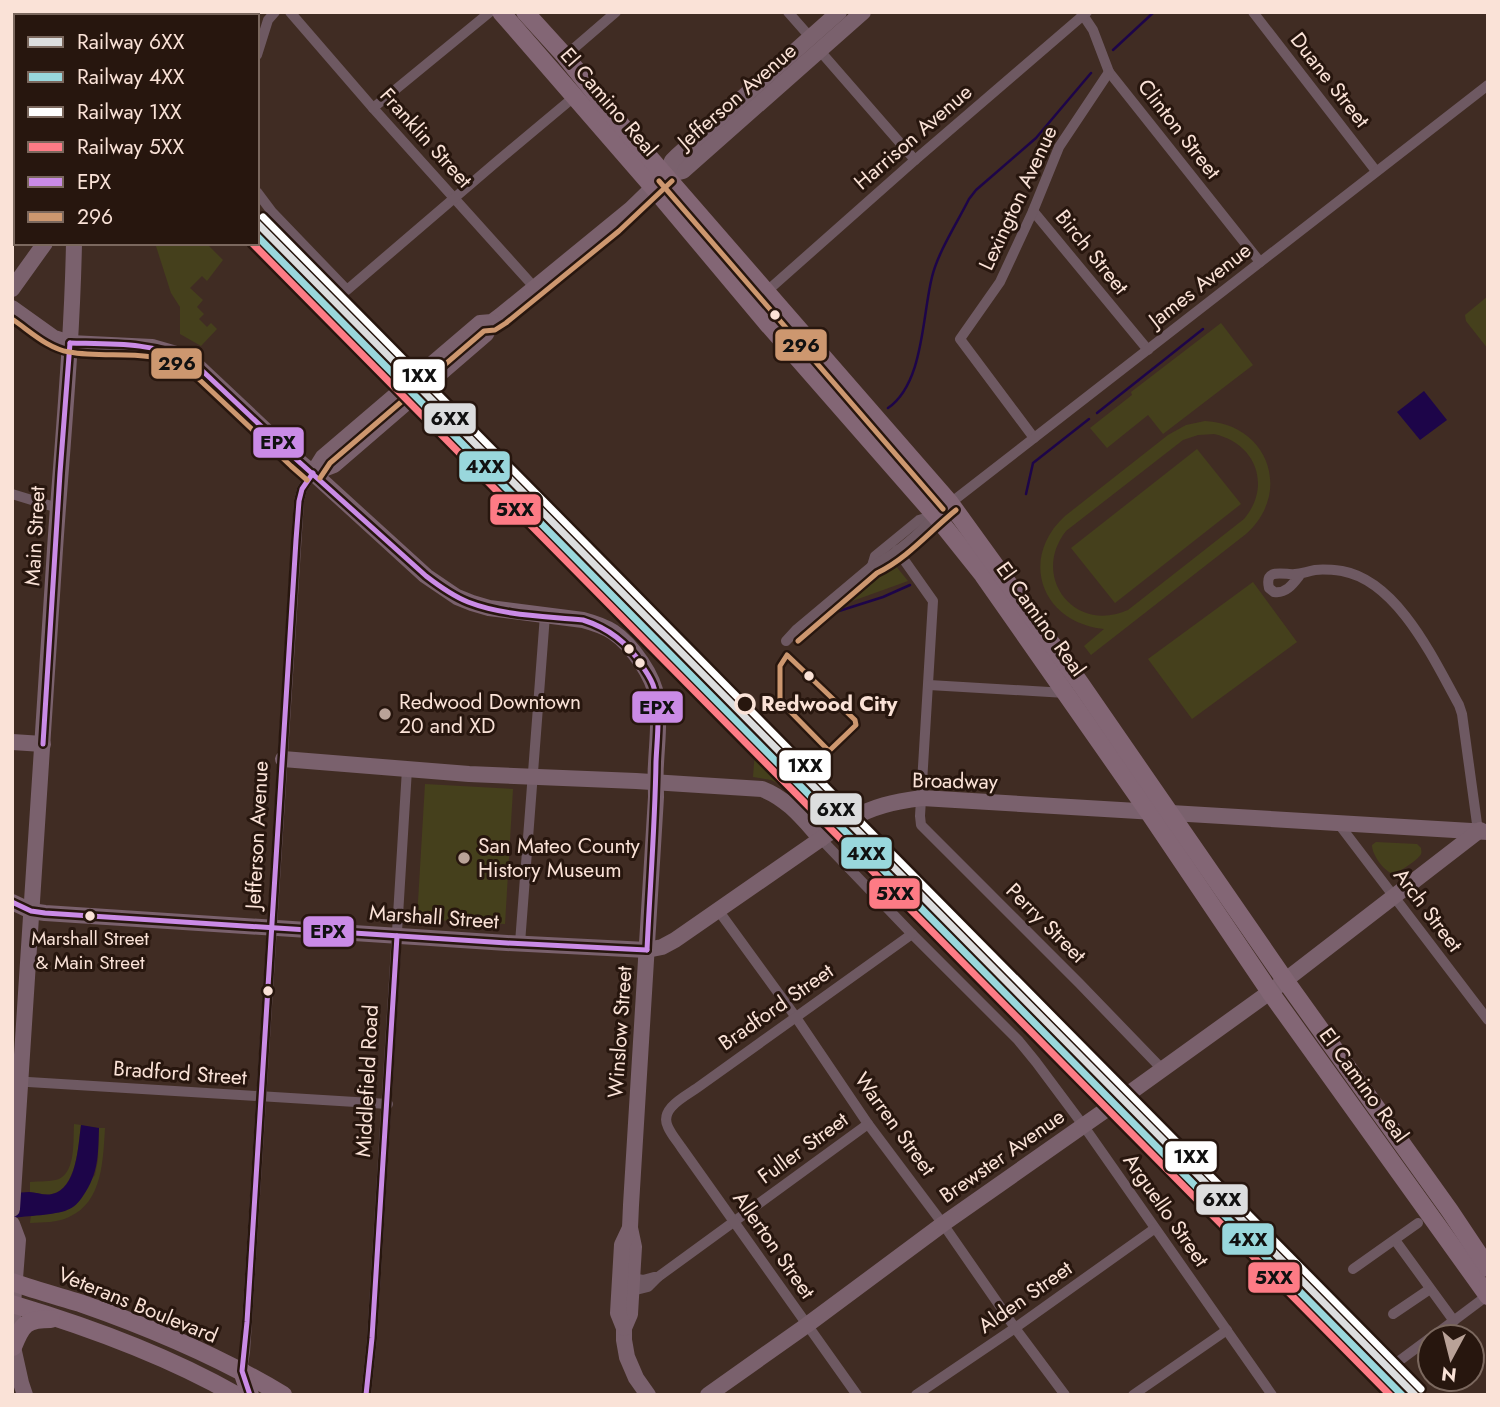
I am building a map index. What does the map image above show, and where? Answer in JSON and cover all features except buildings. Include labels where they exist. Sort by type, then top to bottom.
[{"type":"main road","name":"El Camino Real","points":[[500,12],[574,97],[766,292],[950,503],[1072,672],[1488,1268]]},
{"type":"main road","name":"El Camino Real","points":[[525,12],[603,104],[766,322],[935,515],[983,575],[1148,811],[1270,992],[1487,1295]]},
{"type":"main road","name":"Veterans Boulevard","points":[[14,1283],[135,1324],[242,1371],[283,1395]]},
{"type":"main road","name":"Veterans Boulevard","points":[[13,1304],[153,1354],[236,1395]]},
{"type":"main road","points":[[13,1347],[19,1330],[26,1324],[42,1319],[62,1320]]},
{"type":"main road","points":[[207,1379],[242,1371],[250,1395]]},
{"type":"street","points":[[259,49],[268,20],[275,12]]},
{"type":"street","name":"Franklin Street","points":[[290,12],[535,288]]},
{"type":"street","points":[[373,108],[490,12]]},
{"type":"street","points":[[565,56],[616,12]]},
{"type":"street","points":[[788,12],[810,37]]},
{"type":"street","name":"Jefferson Avenue","points":[[659,181],[683,171],[863,12]]},
{"type":"street","name":"Duane Street","points":[[1253,12],[1376,171]]},
{"type":"street","name":"Clinton Street","points":[[1084,13],[1110,72],[1260,262]]},
{"type":"street","name":"Harrison Avenue","points":[[766,292],[1084,13]]},
{"type":"street","points":[[835,16],[820,40],[820,51],[915,160]]},
{"type":"street","name":"Jefferson Avenue","points":[[242,1371],[299,501],[302,489],[323,457],[480,323],[492,322],[613,225],[659,181],[678,155],[835,16]]},
{"type":"street","points":[[776,68],[792,63],[807,51],[820,51]]},
{"type":"street","name":"Lexington Avenue","points":[[1034,438],[960,339],[1000,282],[1034,211],[1059,147],[1110,72]]},
{"type":"street","name":"James Avenue","points":[[786,641],[872,566],[883,562],[927,526],[935,515],[950,503],[1376,171],[1487,88]]},
{"type":"street","points":[[259,195],[272,212],[348,290],[574,97]]},
{"type":"street","name":"Birch Street","points":[[1034,211],[1148,350]]},
{"type":"street","points":[[12,289],[45,245]]},
{"type":"street","name":"Main Street","points":[[12,1209],[17,1081],[43,744],[70,343],[74,245]]},
{"type":"street","points":[[12,307],[54,338],[70,343],[152,347],[183,356],[192,361],[313,473]]},
{"type":"street","name":"Winslow Street","points":[[313,473],[426,576],[457,597],[489,608],[597,623],[617,634],[637,657],[652,682],[657,699],[659,730],[630,1228],[634,1247],[632,1284],[630,1314],[624,1328]]},
{"type":"street","points":[[12,494],[58,508]]},
{"type":"street","name":"James Avenue","points":[[872,566],[875,556],[919,520],[935,515]]},
{"type":"street","name":"Perry Street","points":[[897,550],[933,601],[920,821],[1162,1069]]},
{"type":"street","points":[[1300,575],[1316,570],[1331,570],[1353,574],[1366,580],[1388,596],[1426,647],[1462,714],[1485,829]]},
{"type":"street","points":[[520,943],[545,615]]},
{"type":"street","points":[[929,685],[1066,693]]},
{"type":"street","points":[[12,742],[43,744]]},
{"type":"street","points":[[283,759],[407,769],[762,789],[787,802],[821,839]]},
{"type":"street","name":"Middlefield Road","points":[[366,1395],[388,1104],[407,769]]},
{"type":"street","name":"Broadway","points":[[821,839],[848,820],[872,808],[922,798],[1485,829]]},
{"type":"street","name":"Arch Street","points":[[1338,823],[1488,1020]]},
{"type":"street","name":"Brewster Avenue","points":[[708,1395],[1270,992],[1485,829]]},
{"type":"street","name":"Marshall Street","points":[[12,912],[31,911],[646,950],[667,945],[821,839]]},
{"type":"street","name":"Arguello Street","points":[[821,839],[1018,1040],[1083,1125],[1272,1395]]},
{"type":"street","points":[[12,902],[31,911]]},
{"type":"street","name":"Warren Street","points":[[719,910],[869,1124],[1065,1395]]},
{"type":"street","name":"Bradford Street","points":[[666,1116],[668,1110],[795,1016],[912,934]]},
{"type":"street","name":"Bradford Street","points":[[17,1081],[388,1104]]},
{"type":"street","name":"Allerton Street","points":[[666,1116],[668,1127],[856,1395]]},
{"type":"street","name":"Fuller Street","points":[[632,1284],[648,1287],[869,1124]]},
{"type":"street","points":[[1353,1269],[1418,1223]]},
{"type":"street","points":[[12,1224],[18,1240],[13,1347],[25,1395]]},
{"type":"street","name":"Winslow Street","points":[[630,1228],[622,1245],[618,1313],[624,1328],[627,1357],[636,1378],[648,1395]]},
{"type":"street","name":"Alden Street","points":[[916,1395],[1154,1228]]},
{"type":"street","points":[[1395,1240],[1454,1321]]},
{"type":"street","points":[[1393,1314],[1430,1289]]},
{"type":"street","points":[[1451,1323],[1487,1295]]},
{"type":"street","points":[[1133,1395],[1227,1330]]},
{"type":"street","points":[[1399,1361],[1416,1349]]},
{"type":"shaded area","points":[[156,245],[208,245],[223,260],[207,281],[202,276],[190,288],[203,300],[197,307],[204,314],[199,319],[207,327],[211,323],[217,329],[201,346],[180,334],[180,307],[171,293]]},
{"type":"shaded area","points":[[1488,296],[1488,349],[1466,321],[1465,315]]},
{"type":"shaded area","points":[[1221,323],[1253,365],[1163,434],[1148,415],[1107,448],[1090,428],[1132,395],[1131,392]]},
{"type":"shaded area","points":[[1424,391],[1447,420],[1420,440],[1397,412]]},
{"type":"shaded area","points":[[1205,421],[1227,425],[1245,434],[1258,447],[1267,463],[1270,481],[1268,499],[1260,517],[1246,534],[1091,655],[1084,646],[1104,629],[1083,624],[1065,615],[1052,602],[1040,569],[1043,551],[1051,533],[1065,516],[1168,435],[1186,425]],"holes":[[[1214,434],[1240,446],[1249,456],[1258,480],[1257,493],[1244,519],[1128,610],[1109,615],[1091,614],[1076,608],[1064,597],[1056,583],[1053,566],[1056,549],[1066,531],[1183,440]]]},
{"type":"shaded area","points":[[1197,449],[1241,504],[1115,603],[1071,548]]},
{"type":"shaded area","points":[[895,565],[908,581],[847,603]]},
{"type":"shaded area","points":[[1253,582],[1297,642],[1192,719],[1148,659]]},
{"type":"shaded area","points":[[755,750],[792,787],[790,789],[771,780],[753,777]]},
{"type":"shaded area","points":[[425,784],[513,789],[505,924],[417,919]]},
{"type":"shaded area","points":[[1376,842],[1417,844],[1421,853],[1393,874],[1376,858],[1372,845]]},
{"type":"shaded area","points":[[74,1124],[81,1125],[79,1144],[75,1165],[67,1184],[52,1194],[30,1192],[30,1182],[59,1179],[68,1169]]},
{"type":"shaded area","points":[[81,1125],[99,1128],[95,1171],[81,1198],[72,1208],[62,1212],[12,1218],[12,1193],[49,1194],[67,1184],[75,1166]]},
{"type":"shaded area","points":[[99,1128],[105,1128],[102,1166],[89,1201],[64,1219],[30,1223],[31,1215],[66,1211],[95,1175]]},
{"type":"waterway","points":[[1113,50],[1154,12]]},
{"type":"waterway","points":[[888,408],[900,397],[909,382],[920,348],[935,267],[969,199],[1036,138],[1091,73]]},
{"type":"waterway","points":[[1097,413],[1203,329]]},
{"type":"waterway","points":[[1026,494],[1033,463],[1089,419]]},
{"type":"waterway","points":[[839,611],[910,585]]},
{"type":"rail line","name":"1XX","points":[[263,217],[1416,1384]]},
{"type":"rail line","name":"6XX","points":[[259,225],[1415,1395]]},
{"type":"rail line","name":"4XX","points":[[259,238],[1402,1395]]},
{"type":"rail line","name":"5XX","points":[[254,245],[1390,1395]]},
{"type":"transit line","name":"296","points":[[659,181],[943,509]]},
{"type":"transit line","name":"296","points":[[320,478],[330,463],[484,331],[495,330],[506,323],[619,231],[672,181]]},
{"type":"transit line","name":"296","points":[[12,319],[46,343],[61,350],[84,354],[144,356],[187,368],[307,480]]},
{"type":"transit line","name":"EPX","points":[[70,343],[147,347],[192,361],[297,460],[426,576],[446,590],[482,607],[525,615],[583,620],[601,627],[630,649],[652,682],[658,715],[647,950]]},
{"type":"transit line","name":"EPX","points":[[43,744],[70,343]]},
{"type":"transit line","name":"EPX","points":[[250,1395],[242,1371],[296,540],[302,489],[313,473]]},
{"type":"transit line","name":"296","points":[[798,641],[956,510]]},
{"type":"transit line","name":"296","points":[[787,655],[855,720],[856,725],[829,751],[780,701],[780,666],[787,655]]},
{"type":"transit line","name":"EPX","points":[[12,902],[31,911],[45,913],[647,950]]},
{"type":"transit line","name":"EPX","points":[[366,1395],[372,1338],[397,936]]},
{"type":"place","name":"Redwood City","points":[[745,704]]},
{"type":"place","name":"Redwood Downtown 20 and XD","points":[[385,714]]},
{"type":"place","name":"San Mateo County History Museum","points":[[464,858]]},
{"type":"place","name":"Marshall Street & Main Street","points":[[90,916]]}]
